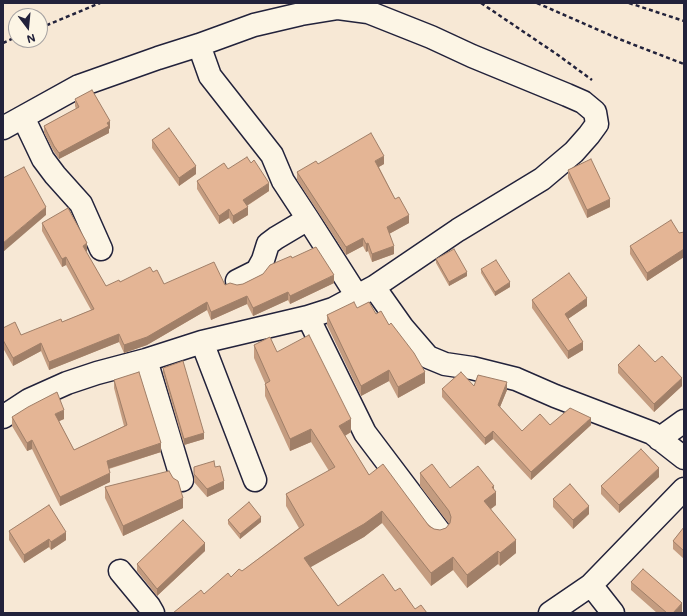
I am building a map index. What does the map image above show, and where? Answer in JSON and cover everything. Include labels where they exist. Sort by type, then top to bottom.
[{"type":"street","points":[[3,128],[79,86],[254,25],[301,14],[338,8],[368,12],[567,95],[582,102],[595,112],[597,124],[574,152],[542,179],[458,230],[392,273],[366,292],[333,309],[308,317],[202,342],[146,360],[98,373],[67,383],[4,413]]},
{"type":"street","points":[[199,45],[210,76],[272,154],[283,181],[308,219],[366,292],[403,328],[428,356],[445,364],[472,368],[516,379],[555,396],[652,433],[684,458]]},
{"type":"street","points":[[23,116],[43,159],[80,204],[101,249]]},
{"type":"street","points":[[237,281],[257,271],[263,260],[268,244],[308,219]]},
{"type":"street","points":[[308,317],[365,433],[439,530]]},
{"type":"street","points":[[202,342],[255,480]]},
{"type":"street","points":[[146,360],[182,480]]},
{"type":"street","points":[[660,439],[684,421]]},
{"type":"street","points":[[550,613],[591,585],[684,489]]},
{"type":"street","points":[[120,571],[153,613]]},
{"type":"street","points":[[591,585],[612,613]]},
{"type":"path","points":[[48,25],[100,3]]},
{"type":"path","points":[[481,3],[558,54],[592,80]]},
{"type":"path","points":[[536,3],[619,39],[684,64]]},
{"type":"path","points":[[629,3],[684,21]]},
{"type":"building","points":[[92,90],[110,121],[107,123],[109,126],[59,153],[44,126],[79,107],[75,99]]},
{"type":"building","points":[[169,128],[196,166],[179,178],[152,140]]},
{"type":"building","points":[[371,133],[384,156],[375,161],[395,199],[399,197],[409,215],[387,227],[394,246],[372,254],[368,243],[366,244],[363,238],[346,247],[297,172],[316,161],[318,164]]},
{"type":"building","points":[[247,157],[251,163],[254,160],[269,183],[243,200],[248,207],[233,216],[229,209],[219,216],[197,181],[224,163],[228,169]]},
{"type":"building","points":[[591,159],[610,199],[587,210],[568,170]]},
{"type":"building","points":[[24,167],[46,207],[3,243],[3,178]]},
{"type":"building","points":[[68,208],[87,243],[83,246],[106,286],[119,280],[120,282],[150,267],[153,272],[157,270],[164,284],[214,262],[225,285],[230,283],[237,285],[243,284],[263,274],[270,265],[291,256],[292,258],[316,247],[334,275],[290,296],[288,292],[253,308],[247,296],[211,312],[207,302],[147,337],[124,345],[119,334],[49,362],[41,343],[13,358],[3,340],[3,328],[15,322],[21,335],[61,319],[62,322],[94,309],[66,257],[62,259],[42,223]]},
{"type":"building","points":[[671,220],[679,233],[684,232],[684,249],[647,273],[630,246]]},
{"type":"building","points":[[454,249],[467,272],[449,282],[436,259]]},
{"type":"building","points":[[496,260],[510,282],[495,292],[481,269]]},
{"type":"building","points":[[569,273],[587,298],[565,314],[583,342],[568,351],[532,300]]},
{"type":"building","points":[[354,302],[357,308],[369,302],[376,314],[381,311],[389,325],[391,323],[414,353],[425,372],[398,387],[389,370],[361,386],[327,315]]},
{"type":"building","points":[[309,335],[351,419],[339,426],[369,475],[383,464],[429,526],[440,530],[446,528],[450,523],[451,517],[449,511],[420,473],[432,464],[450,488],[478,466],[494,486],[492,487],[496,492],[484,501],[516,540],[500,553],[498,551],[467,575],[453,557],[431,573],[382,511],[364,524],[304,558],[338,606],[383,574],[395,591],[400,588],[415,609],[421,605],[427,613],[173,613],[201,590],[204,594],[228,573],[231,577],[239,569],[242,571],[304,525],[286,494],[335,467],[311,429],[290,439],[265,384],[270,381],[254,345],[270,337],[277,352]]},
{"type":"building","points":[[639,345],[655,362],[662,356],[682,378],[654,404],[618,365]]},
{"type":"building","points":[[183,361],[204,433],[184,439],[163,368]]},
{"type":"building","points":[[139,372],[161,443],[107,461],[110,473],[60,497],[32,440],[27,443],[12,417],[57,392],[64,410],[55,414],[74,450],[127,425],[114,380]]},
{"type":"building","points":[[461,372],[474,386],[478,375],[507,382],[498,405],[522,431],[540,414],[550,425],[570,408],[591,418],[531,472],[493,431],[485,438],[442,389]]},
{"type":"building","points":[[641,449],[659,468],[619,505],[601,486]]},
{"type":"building","points":[[214,461],[215,467],[220,466],[224,481],[207,489],[194,474],[194,467]]},
{"type":"building","points":[[169,471],[173,478],[178,481],[183,498],[123,526],[105,487]]},
{"type":"building","points":[[570,484],[589,506],[573,520],[553,499]]},
{"type":"building","points":[[249,502],[261,517],[240,534],[228,520]]},
{"type":"building","points":[[49,505],[66,532],[51,542],[49,539],[24,555],[9,531]]},
{"type":"building","points":[[183,520],[205,543],[157,589],[137,564]]},
{"type":"building","points":[[684,527],[684,551],[673,541]]},
{"type":"building","points":[[643,569],[682,603],[673,613],[667,613],[631,582]]}]
